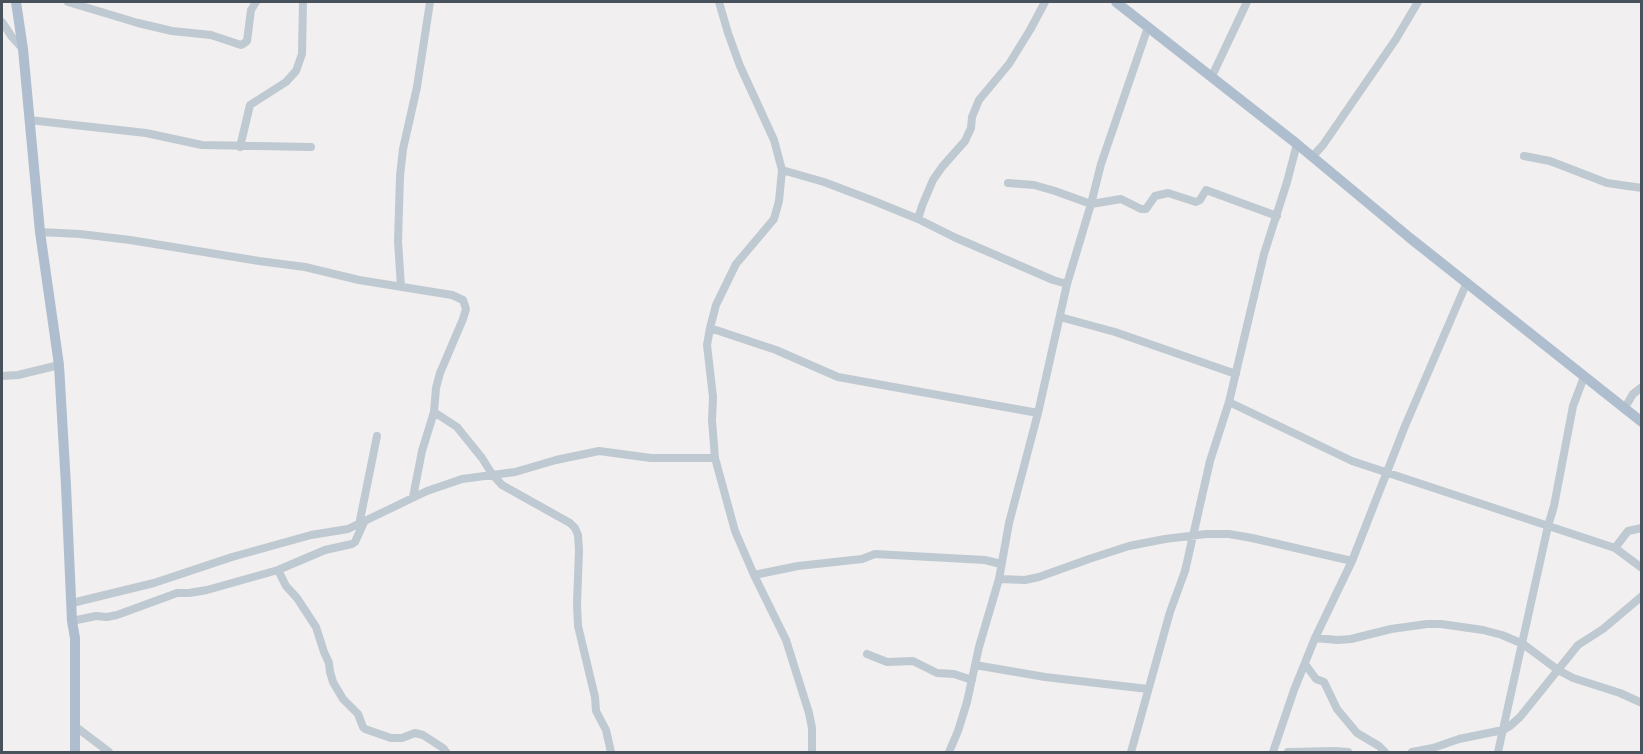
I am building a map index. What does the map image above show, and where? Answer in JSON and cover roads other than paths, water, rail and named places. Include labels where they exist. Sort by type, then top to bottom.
[{"type":"main road","points":[[16,2],[40,232],[58,365],[72,621],[75,638],[75,753]]},
{"type":"main road","points":[[1116,2],[1212,76],[1641,422]]},
{"type":"street","points":[[68,2],[138,23],[172,31],[211,35],[241,45],[247,41],[251,10],[256,2]]},
{"type":"street","points":[[240,147],[250,105],[286,82],[296,71],[302,54],[303,2]]},
{"type":"street","points":[[401,287],[398,241],[400,176],[430,2]]},
{"type":"street","points":[[719,2],[740,66],[774,140],[783,170],[774,219],[736,264],[716,305],[710,328],[707,345],[713,397],[715,458],[735,531],[786,640],[809,713],[812,728],[812,753]]},
{"type":"street","points":[[918,219],[933,180],[965,141],[979,100],[1009,64],[1045,2]]},
{"type":"street","points":[[1212,76],[1247,2]]},
{"type":"street","points":[[1312,157],[1323,145],[1419,2]]},
{"type":"street","points":[[2,22],[22,49]]},
{"type":"street","points":[[949,753],[958,731],[999,579],[1009,523],[1038,413],[1067,284],[1101,164],[1148,27]]},
{"type":"street","points":[[29,120],[146,133],[202,145],[311,147]]},
{"type":"street","points":[[1131,753],[1170,612],[1185,571],[1210,461],[1229,402],[1264,254],[1297,144]]},
{"type":"street","points":[[1524,156],[1550,161],[1607,183],[1641,188]]},
{"type":"street","points":[[783,170],[824,182],[918,219],[954,237],[1067,284]]},
{"type":"street","points":[[1008,183],[1034,185],[1091,204],[1121,199],[1141,209],[1146,209],[1155,196],[1168,193],[1196,202],[1206,190],[1276,216]]},
{"type":"street","points":[[40,232],[130,240],[305,267],[359,280],[452,295],[463,300],[465,309],[463,319],[436,388],[434,412],[422,451],[413,497]]},
{"type":"street","points":[[1273,753],[1294,690],[1315,638],[1352,561],[1405,426],[1467,282]]},
{"type":"street","points":[[1060,316],[1115,332],[1236,374]]},
{"type":"street","points":[[710,328],[776,350],[838,377],[1038,413]]},
{"type":"street","points":[[2,376],[18,375],[58,365]]},
{"type":"street","points":[[1498,753],[1556,495],[1573,406],[1584,377]]},
{"type":"street","points":[[1624,409],[1633,394],[1641,387]]},
{"type":"street","points":[[1229,402],[1352,461],[1615,548],[1641,568]]},
{"type":"street","points":[[434,412],[457,427],[502,485],[575,528],[579,550],[578,626],[596,711],[606,730],[610,753]]},
{"type":"street","points":[[72,621],[117,615],[171,594],[207,590],[278,570],[325,550],[352,544],[355,542],[362,523],[377,436]]},
{"type":"street","points":[[72,603],[154,583],[232,557],[311,535],[348,529],[413,497],[462,479],[515,472],[556,460],[600,451],[651,458],[715,458]]},
{"type":"street","points":[[1615,548],[1628,531],[1641,528]]},
{"type":"street","points":[[999,579],[1025,580],[1039,577],[1129,546],[1194,534],[1229,534],[1352,561]]},
{"type":"street","points":[[754,575],[798,566],[862,559],[875,554],[985,560],[1001,564]]},
{"type":"street","points":[[278,570],[286,586],[316,627],[333,681],[344,699],[358,714],[363,727],[390,738],[402,738],[415,733],[423,735],[440,746],[446,753]]},
{"type":"street","points":[[1412,753],[1459,739],[1503,730],[1510,726],[1520,717],[1578,645],[1604,629],[1641,596]]},
{"type":"street","points":[[1315,638],[1338,640],[1410,625],[1441,624],[1492,633],[1523,644],[1558,670],[1573,678],[1620,693],[1641,703]]},
{"type":"street","points":[[867,654],[888,662],[913,661],[937,672],[954,674],[972,680]]},
{"type":"street","points":[[1305,664],[1316,679],[1324,682],[1337,709],[1357,733],[1385,753]]},
{"type":"street","points":[[975,665],[1045,677],[1148,689]]},
{"type":"street","points":[[76,728],[109,753]]},
{"type":"street","points":[[1288,753],[1335,751],[1348,753]]}]
